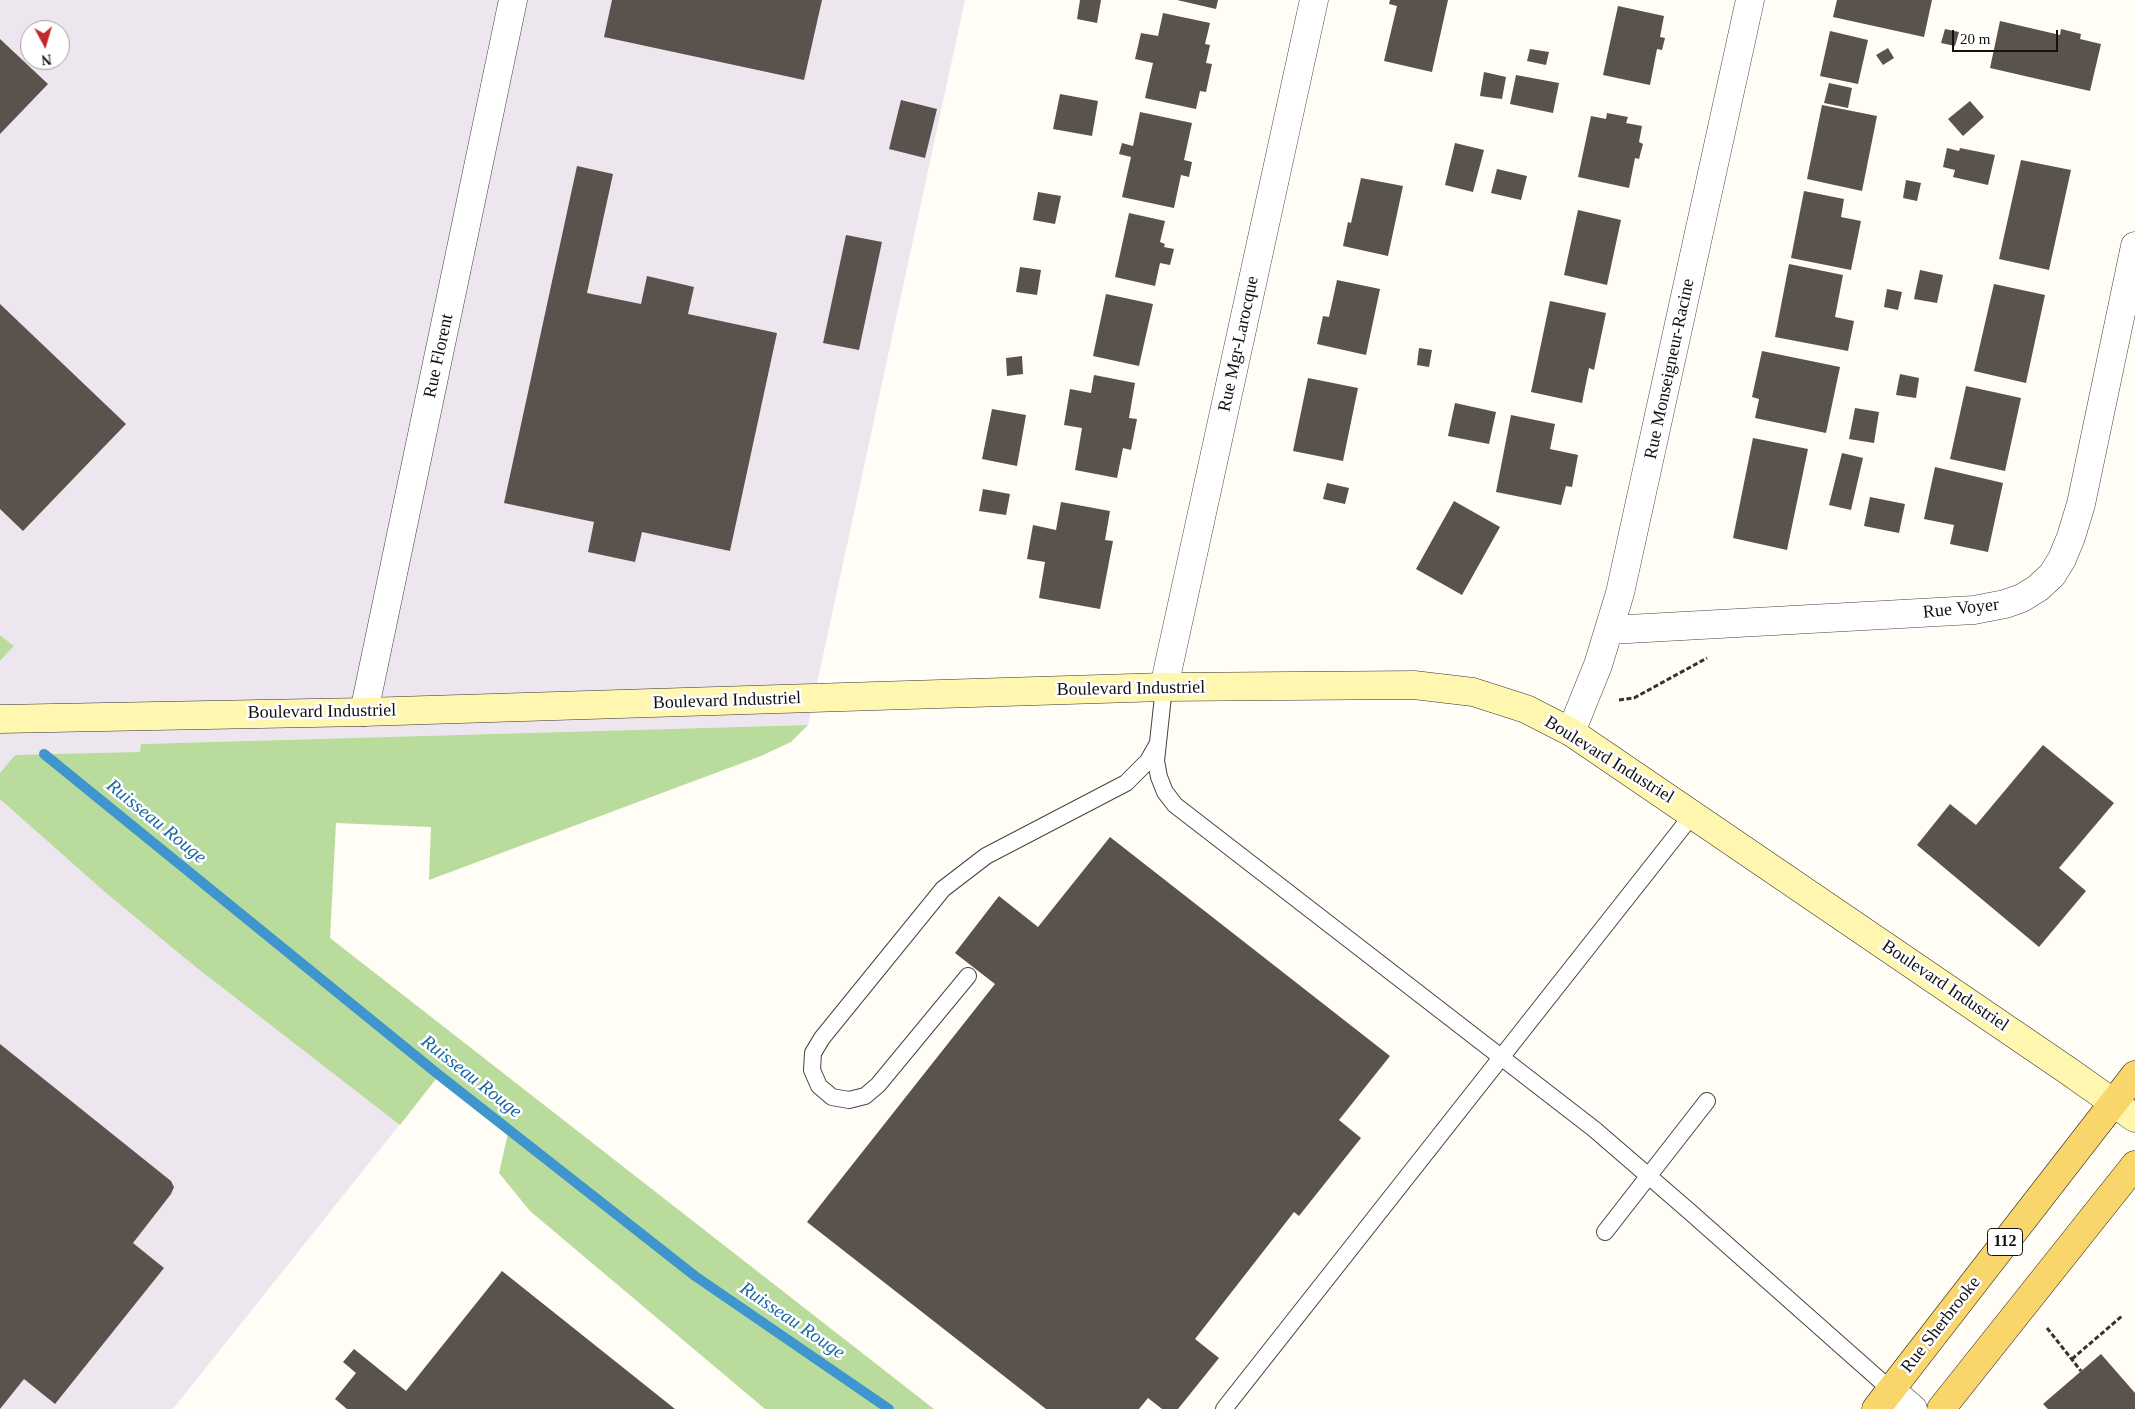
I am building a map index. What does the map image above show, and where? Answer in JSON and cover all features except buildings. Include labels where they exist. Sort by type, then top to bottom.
[{"type":"main road","name":"Rue Sherbrooke","points":[[1884,1400],[2135,1075]]},
{"type":"main road","points":[[1942,1409],[2135,1165]]},
{"type":"street","name":"Rue Florent","points":[[364,712],[513,0]]},
{"type":"street","name":"Rue Mgr-Larocque","points":[[1164,688],[1314,0]]},
{"type":"street","name":"Rue Monseigneur-Racine","points":[[1572,732],[1586,699],[1610,630],[1628,556],[1750,0]]},
{"type":"street","name":"Rue Voyer","points":[[1610,630],[1974,610],[2005,604],[2022,598],[2038,588],[2052,575],[2062,559],[2074,529],[2135,246]]},
{"type":"street","name":"Boulevard Industriel","points":[[0,720],[364,712],[1164,688],[1358,685],[1443,688],[1499,699],[1526,709],[1572,732],[2135,1118]]},
{"type":"street","points":[[1884,1400],[1913,1409]]},
{"type":"lane","points":[[1164,688],[1156,761],[1159,777],[1175,805],[1594,1129],[1649,1176],[1884,1400]]},
{"type":"lane","points":[[968,976],[878,1085],[865,1096],[849,1100],[832,1097],[819,1086],[812,1070],[813,1053],[822,1038],[943,889],[986,856],[1126,782],[1148,761],[1157,745]]},
{"type":"lane","points":[[1224,1409],[1693,814]]},
{"type":"lane","points":[[1605,1232],[1707,1101]]},
{"type":"path","points":[[1586,699],[1609,701],[1634,698],[1716,654],[1716,625]]},
{"type":"path","points":[[2072,1359],[2122,1316]]},
{"type":"path","points":[[2047,1328],[2081,1371]]},
{"type":"shaded area","points":[[0,0],[965,0],[808,725],[141,744],[141,752],[439,1075],[173,1409],[0,1409],[0,661],[14,646],[0,635]]},
{"type":"green space","points":[[0,635],[14,646],[0,661]]},
{"type":"green space","points":[[808,725],[791,742],[761,756],[429,880],[431,827],[336,823],[330,938],[934,1409],[765,1409],[530,1211],[499,1173],[509,1129],[439,1075],[400,1125],[197,968],[105,892],[0,799],[0,773],[15,755],[140,752],[141,744]]},
{"type":"waterway","name":"Ruisseau Rouge","points":[[44,754],[439,1075],[695,1276],[889,1409]]}]
